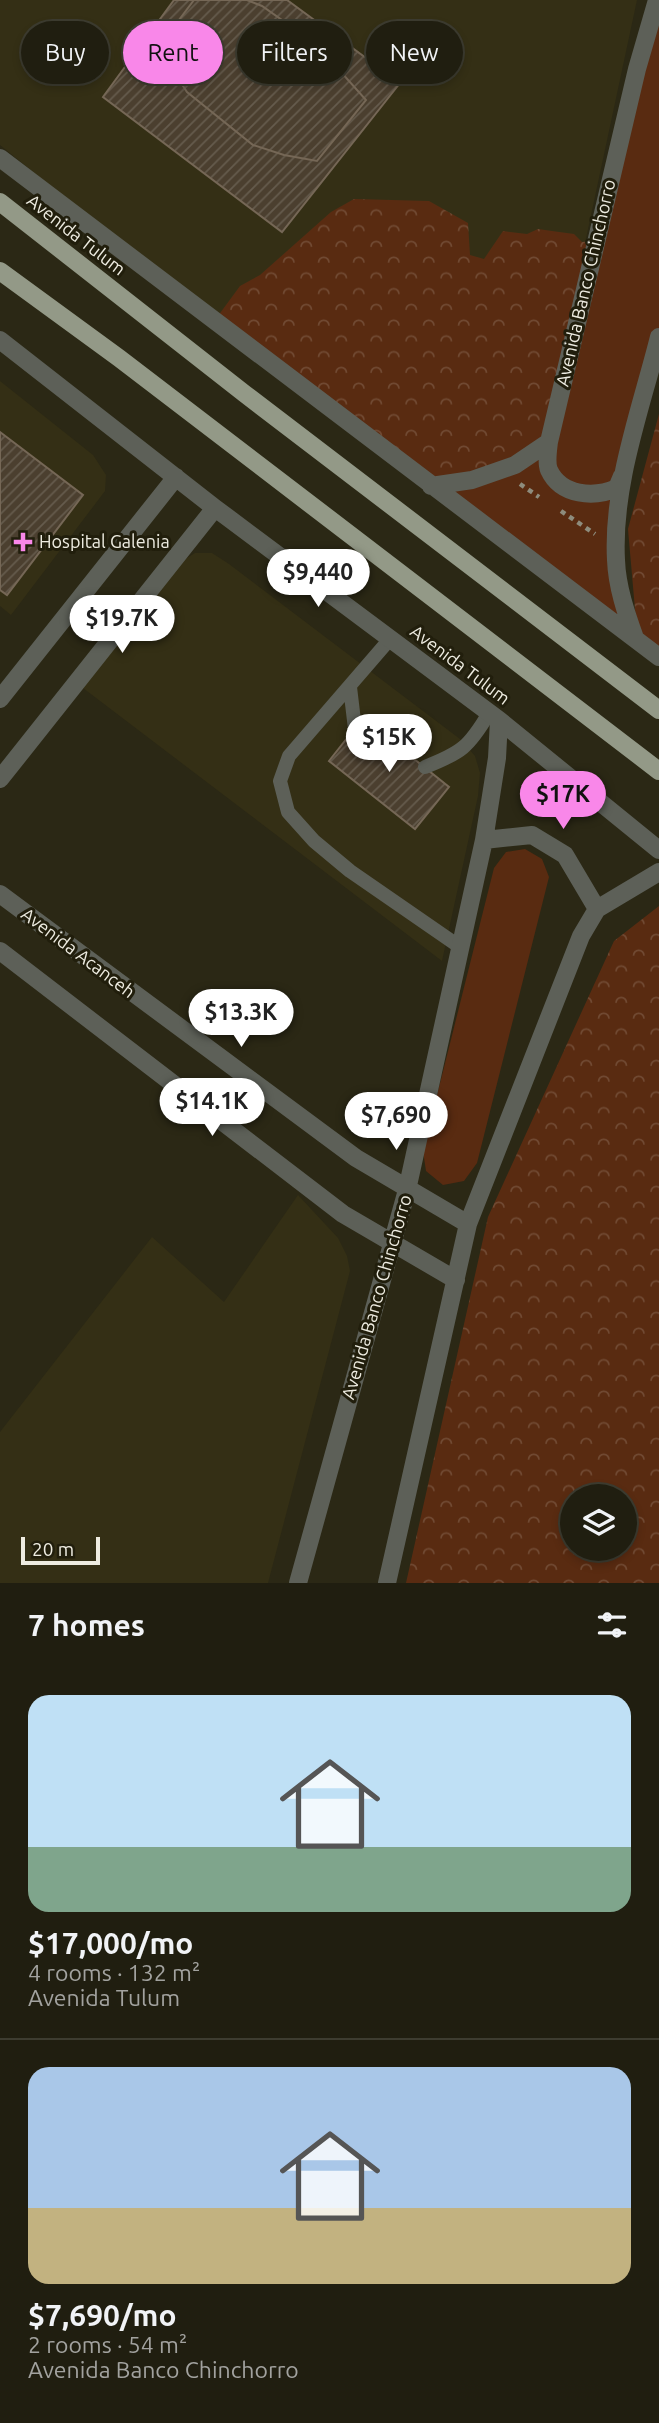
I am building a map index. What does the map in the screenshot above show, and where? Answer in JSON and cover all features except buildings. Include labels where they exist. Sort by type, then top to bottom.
[{"type":"main road","name":"Avenida Tulum","points":[[0,202],[245,394],[659,710]]},
{"type":"main road","name":"Avenida Tulum","points":[[0,271],[659,771]]},
{"type":"street","name":"Avenida Banco Chinchorro","points":[[549,442],[637,69],[657,0]]},
{"type":"street","points":[[637,69],[659,43]]},
{"type":"street","name":"Avenida Tulum","points":[[0,158],[659,657]]},
{"type":"street","points":[[635,638],[621,597],[616,562],[616,525],[626,466],[659,337]]},
{"type":"street","name":"Avenida Tulum","points":[[0,340],[215,508],[494,717],[659,850]]},
{"type":"street","points":[[549,442],[548,468],[555,478],[572,491],[594,495],[617,488],[626,466]]},
{"type":"street","points":[[431,486],[472,480],[515,465],[549,442]]},
{"type":"street","points":[[0,699],[176,477]]},
{"type":"street","points":[[0,779],[215,508]]},
{"type":"street","name":"Avenida Banco Chinchorro","points":[[298,1583],[407,1190],[484,841],[496,758],[494,717]]},
{"type":"street","points":[[484,841],[532,835],[565,855],[597,909]]},
{"type":"street","points":[[387,1583],[468,1224],[581,936],[597,909],[659,872]]},
{"type":"street","name":"Avenida Acanceh","points":[[0,894],[356,1158],[468,1224]]},
{"type":"street","points":[[0,951],[343,1214],[456,1280]]},
{"type":"lane","points":[[390,639],[289,756],[280,781],[288,812],[314,841],[350,872],[460,947]]},
{"type":"lane","points":[[349,687],[355,729]]},
{"type":"lane","points":[[425,767],[450,757],[473,740],[494,717]]},
{"type":"shaded area","points":[[0,0],[637,0],[547,421],[215,320],[0,145]]},
{"type":"shaded area","points":[[0,381],[93,455],[106,475],[105,491],[11,615],[0,606]]},
{"type":"shaded area","points":[[195,553],[212,553],[229,564],[460,739],[475,756],[480,773],[478,796],[442,961],[83,688],[179,563]]},
{"type":"shaded area","points":[[298,1195],[338,1238],[347,1256],[350,1271],[268,1583],[0,1583],[0,1432],[152,1237],[224,1302]]},
{"type":"green space","points":[[659,0],[659,337],[616,525],[635,638],[431,486],[472,480],[549,442]]},
{"type":"green space","points":[[354,199],[429,201],[468,223],[470,255],[484,259],[503,231],[527,234],[538,229],[574,234],[582,242],[594,241],[548,442],[502,468],[431,485],[215,320],[240,286],[260,275],[331,212]]},
{"type":"green space","points":[[659,414],[659,647],[637,632],[628,529]]},
{"type":"green space","points":[[525,849],[542,859],[549,877],[477,1163],[464,1181],[443,1185],[426,1171],[423,1151],[494,868],[506,852]]},
{"type":"green space","points":[[659,906],[659,1583],[406,1583],[488,1217],[614,941]]},
{"type":"place","name":"Hospital Galenia","points":[[23,542]]}]
